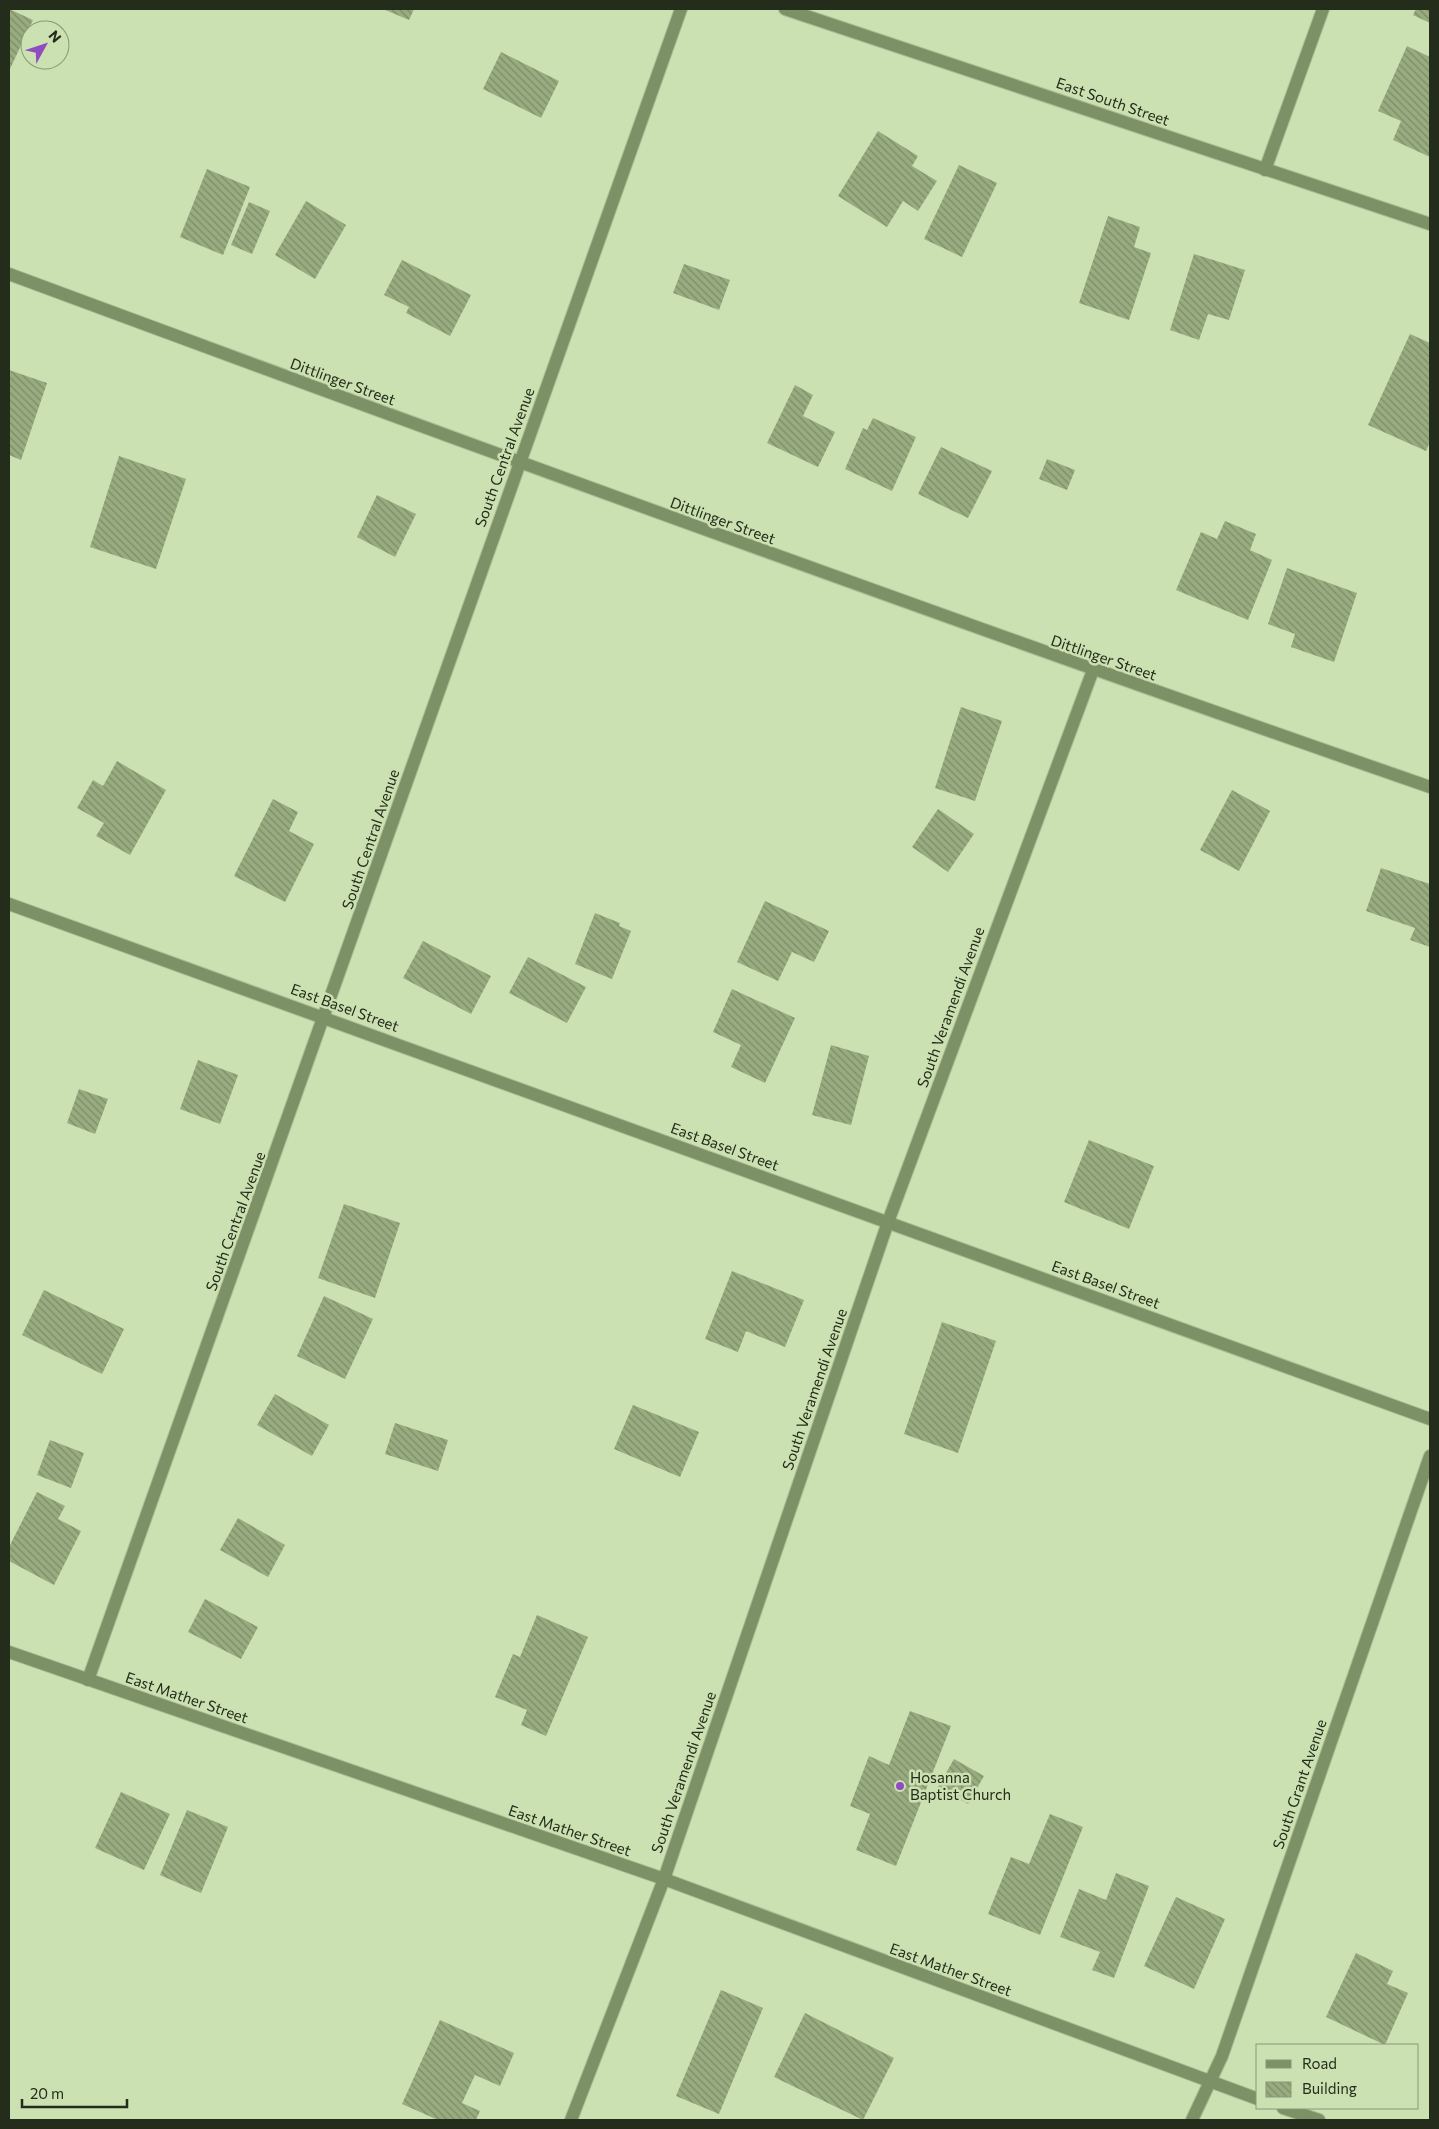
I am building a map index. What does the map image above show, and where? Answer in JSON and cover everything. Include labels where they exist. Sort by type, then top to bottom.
[{"type":"street","name":"South Central Avenue","points":[[88,1680],[681,9]]},
{"type":"street","name":"East South Street","points":[[785,9],[1430,224]]},
{"type":"street","points":[[1265,170],[1323,9]]},
{"type":"street","name":"Dittlinger Street","points":[[9,274],[519,463],[1094,670],[1430,787]]},
{"type":"street","name":"South Veramendi Avenue","points":[[571,2120],[664,1879],[888,1222],[1094,670]]},
{"type":"street","name":"East Basel Street","points":[[9,904],[1430,1419]]},
{"type":"street","name":"South Grant Avenue","points":[[1192,2120],[1222,2056],[1430,1456]]},
{"type":"street","name":"East Mather Street","points":[[9,1652],[664,1879],[1256,2098]]},
{"type":"street","points":[[1286,2109],[1319,2120]]},
{"type":"building","points":[[9,9],[33,20],[20,20],[20,48],[9,71]]},
{"type":"building","points":[[383,9],[414,9],[409,20]]},
{"type":"building","points":[[1416,9],[1430,9],[1430,23],[1413,15]]},
{"type":"building","points":[[1407,46],[1430,57],[1430,157],[1393,140],[1401,121],[1378,111]]},
{"type":"building","points":[[501,52],[559,81],[541,118],[483,89]]},
{"type":"building","points":[[878,131],[918,156],[912,166],[937,181],[918,211],[903,201],[887,227],[838,196]]},
{"type":"building","points":[[959,165],[997,183],[962,257],[924,239]]},
{"type":"building","points":[[207,169],[250,187],[223,255],[180,237]]},
{"type":"building","points":[[306,201],[346,225],[315,279],[275,255]]},
{"type":"building","points":[[249,202],[270,211],[252,254],[231,245]]},
{"type":"building","points":[[1108,216],[1140,227],[1134,247],[1151,253],[1129,320],[1079,303]]},
{"type":"building","points":[[1194,254],[1245,270],[1229,320],[1208,314],[1199,340],[1170,330]]},
{"type":"building","points":[[402,260],[471,295],[450,336],[406,313],[409,307],[384,295]]},
{"type":"building","points":[[684,264],[730,280],[719,310],[673,293]]},
{"type":"building","points":[[1410,334],[1430,343],[1430,442],[1426,451],[1368,425]]},
{"type":"building","points":[[9,370],[47,383],[21,460],[9,455]]},
{"type":"building","points":[[795,385],[813,395],[803,416],[835,432],[818,467],[767,443]]},
{"type":"building","points":[[873,418],[916,437],[892,491],[845,469],[863,428],[867,430]]},
{"type":"building","points":[[941,447],[992,471],[968,518],[918,494]]},
{"type":"building","points":[[119,456],[186,479],[156,569],[90,547]]},
{"type":"building","points":[[1047,459],[1075,470],[1067,490],[1039,479]]},
{"type":"building","points":[[377,495],[416,514],[395,557],[357,537]]},
{"type":"building","points":[[1225,521],[1256,534],[1250,550],[1272,560],[1248,620],[1176,590],[1201,532],[1217,539]]},
{"type":"building","points":[[1287,568],[1357,593],[1334,662],[1291,647],[1295,634],[1268,624]]},
{"type":"building","points":[[961,707],[1002,721],[975,801],[935,788]]},
{"type":"building","points":[[117,761],[166,790],[130,855],[96,836],[104,823],[77,808],[93,780],[103,786]]},
{"type":"building","points":[[1232,790],[1270,811],[1239,871],[1200,850]]},
{"type":"building","points":[[273,799],[298,812],[289,831],[314,844],[285,902],[234,876]]},
{"type":"building","points":[[938,809],[974,834],[948,872],[912,847]]},
{"type":"building","points":[[1381,868],[1430,884],[1430,947],[1410,940],[1415,928],[1366,911]]},
{"type":"building","points":[[765,901],[829,931],[814,962],[792,952],[778,981],[737,962]]},
{"type":"building","points":[[595,913],[620,923],[619,926],[631,931],[612,979],[575,964]]},
{"type":"building","points":[[423,941],[491,976],[471,1014],[403,978]]},
{"type":"building","points":[[528,957],[586,987],[567,1023],[509,993]]},
{"type":"building","points":[[732,989],[795,1018],[765,1083],[731,1067],[741,1045],[713,1032]]},
{"type":"building","points":[[831,1045],[869,1056],[851,1125],[812,1115]]},
{"type":"building","points":[[198,1060],[238,1075],[220,1124],[180,1109]]},
{"type":"building","points":[[79,1089],[108,1099],[95,1134],[67,1123]]},
{"type":"building","points":[[1089,1140],[1154,1166],[1129,1229],[1064,1202]]},
{"type":"building","points":[[344,1204],[400,1223],[375,1298],[318,1278]]},
{"type":"building","points":[[732,1271],[804,1300],[785,1347],[746,1331],[738,1352],[705,1339]]},
{"type":"building","points":[[44,1290],[124,1329],[102,1374],[22,1335]]},
{"type":"building","points":[[324,1296],[373,1319],[345,1379],[297,1356]]},
{"type":"building","points":[[942,1322],[996,1341],[958,1453],[904,1434]]},
{"type":"building","points":[[275,1394],[329,1425],[312,1456],[257,1425]]},
{"type":"building","points":[[633,1405],[699,1432],[680,1477],[614,1449]]},
{"type":"building","points":[[395,1423],[448,1440],[438,1471],[385,1454]]},
{"type":"building","points":[[50,1440],[84,1453],[71,1488],[37,1475]]},
{"type":"building","points":[[37,1492],[65,1506],[58,1519],[81,1531],[54,1585],[9,1561],[9,1547]]},
{"type":"building","points":[[238,1518],[285,1545],[268,1577],[220,1550]]},
{"type":"building","points":[[205,1599],[258,1627],[241,1659],[188,1632]]},
{"type":"building","points":[[537,1615],[588,1637],[546,1736],[521,1725],[527,1710],[495,1697],[513,1654],[520,1657]]},
{"type":"building","points":[[910,1711],[951,1726],[896,1866],[856,1850],[870,1814],[850,1806],[869,1756],[889,1765]]},
{"type":"building","points":[[954,1759],[984,1776],[968,1804],[938,1787]]},
{"type":"building","points":[[121,1792],[170,1814],[144,1870],[95,1848]]},
{"type":"building","points":[[187,1810],[228,1827],[201,1893],[160,1875]]},
{"type":"building","points":[[1050,1814],[1083,1827],[1040,1935],[988,1914],[1011,1857],[1029,1864]]},
{"type":"building","points":[[1116,1873],[1149,1886],[1114,1978],[1092,1970],[1100,1952],[1060,1937],[1079,1889],[1106,1900]]},
{"type":"building","points":[[1176,1897],[1225,1919],[1194,1989],[1144,1966]]},
{"type":"building","points":[[1356,1953],[1393,1971],[1387,1984],[1408,1993],[1385,2044],[1326,2017]]},
{"type":"building","points":[[721,1990],[763,2008],[719,2114],[676,2096]]},
{"type":"building","points":[[805,2013],[894,2058],[863,2120],[774,2077]]},
{"type":"building","points":[[440,2020],[514,2053],[500,2086],[475,2075],[462,2103],[480,2111],[476,2120],[438,2120],[402,2104]]},
{"type":"place","name":"Hosanna Baptist Church","points":[[900,1786]]}]
